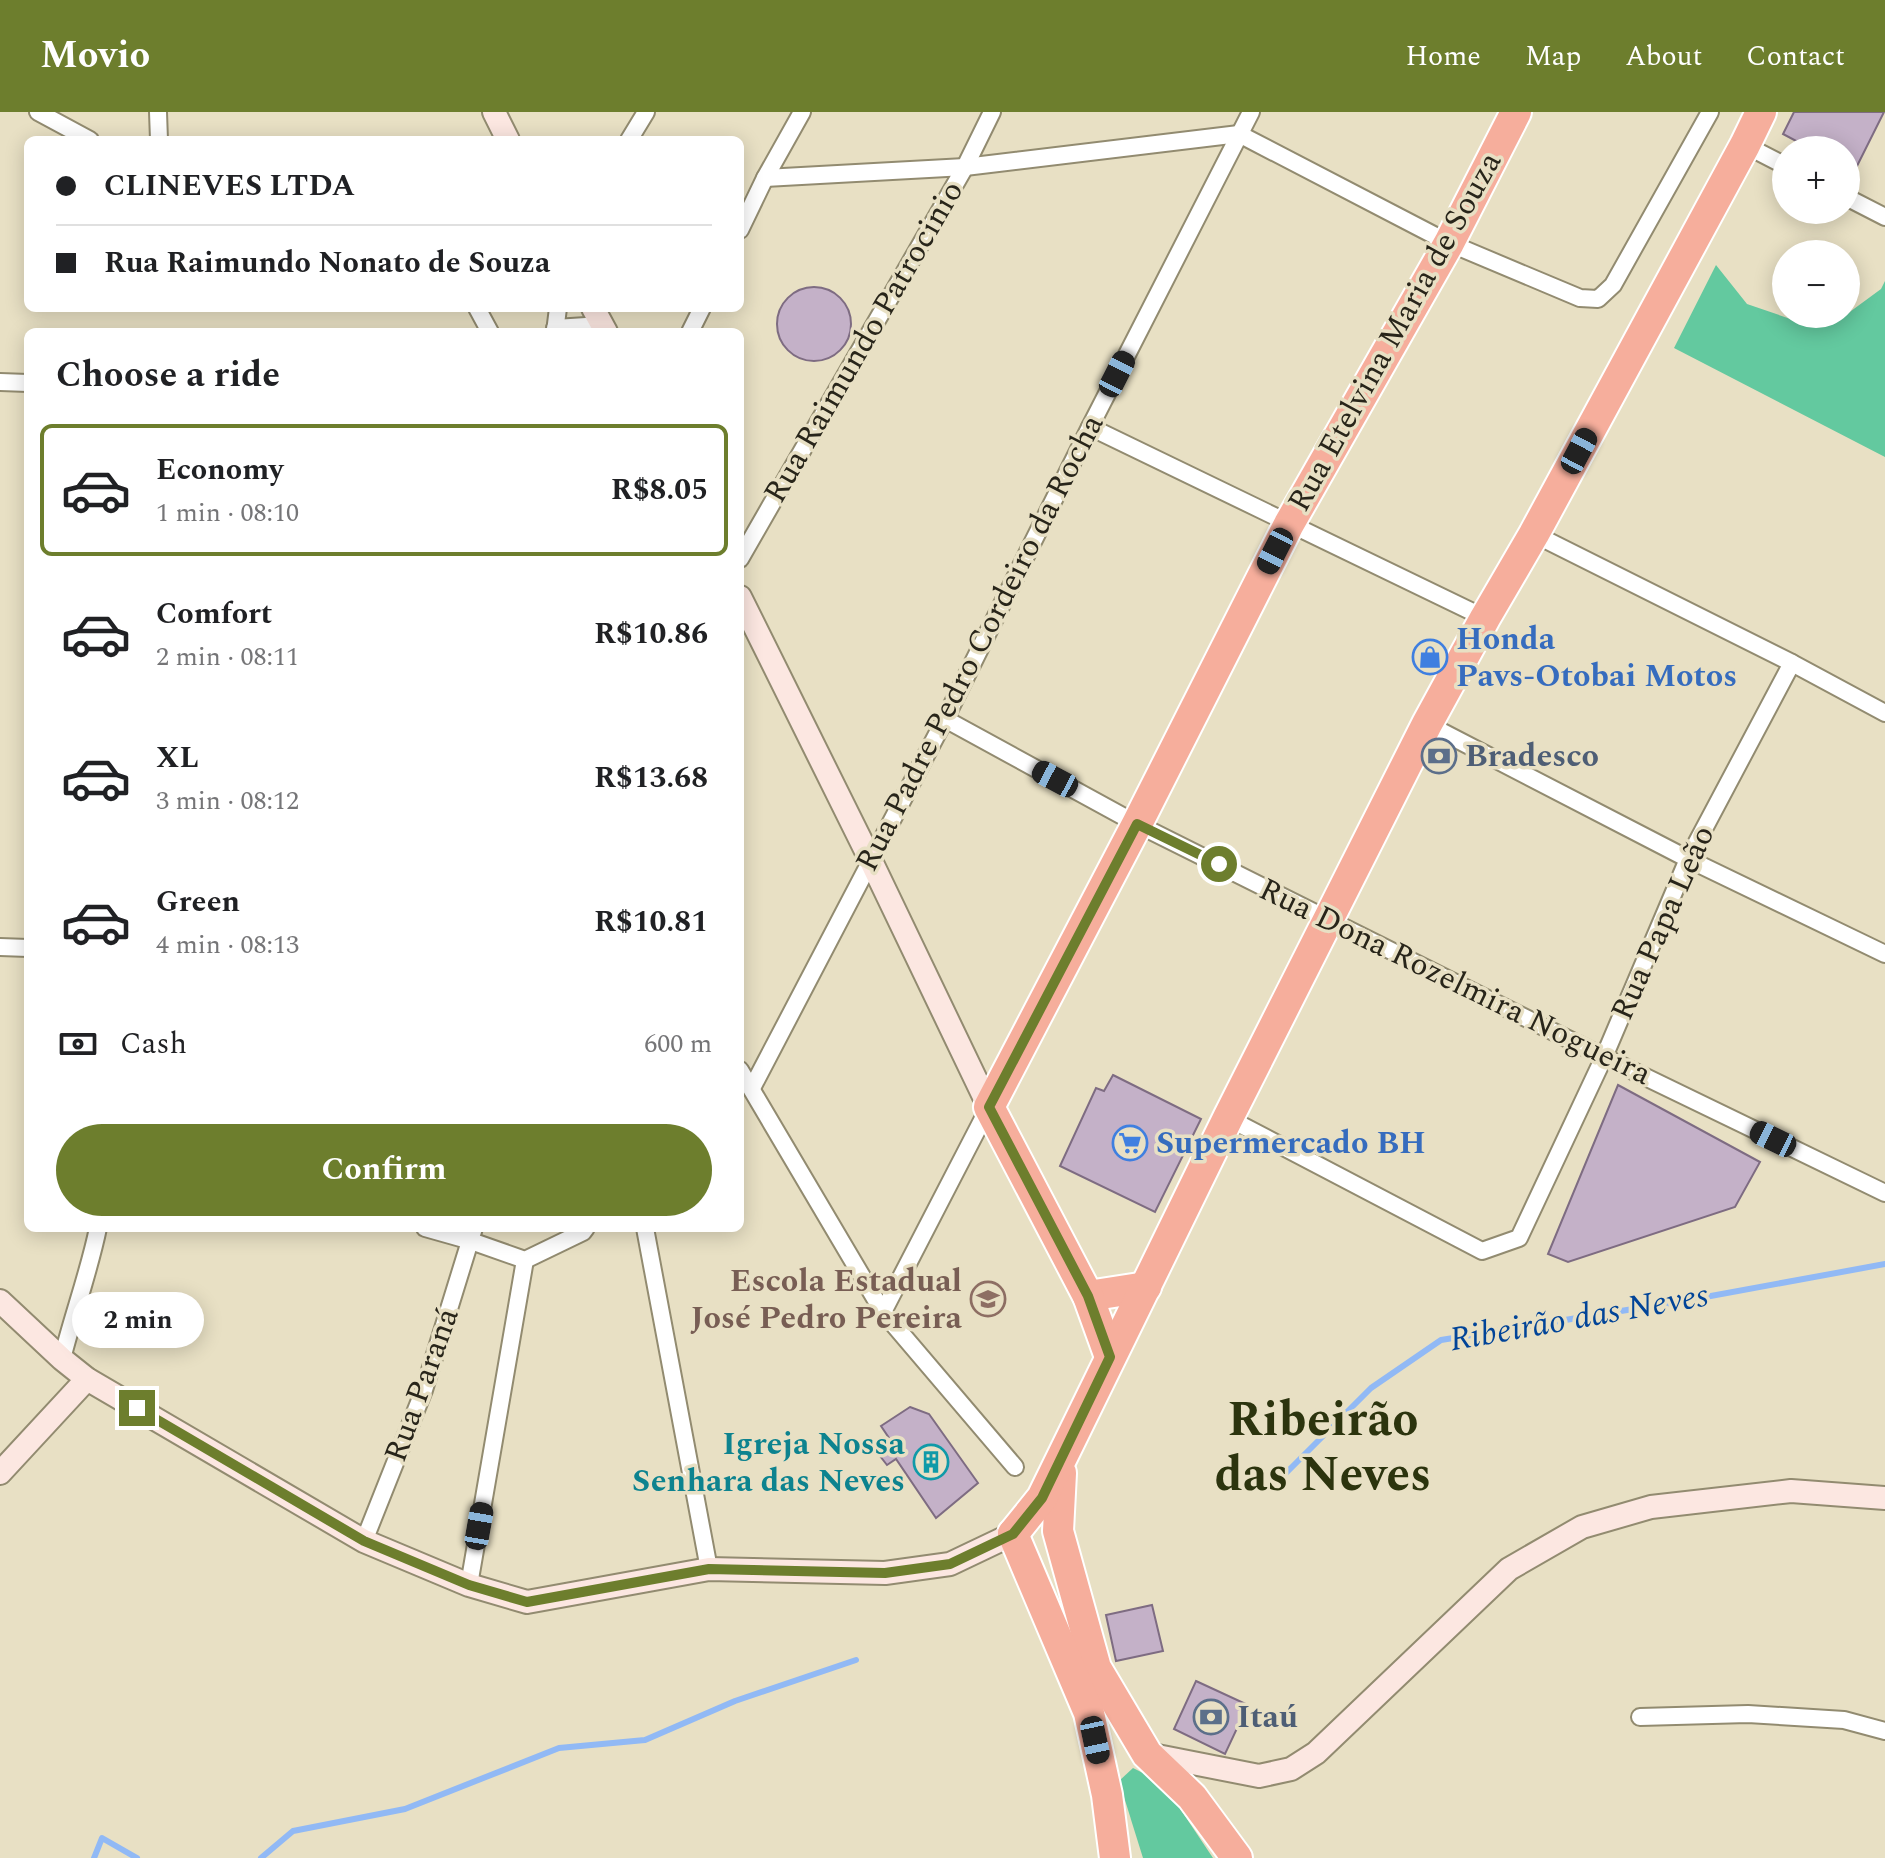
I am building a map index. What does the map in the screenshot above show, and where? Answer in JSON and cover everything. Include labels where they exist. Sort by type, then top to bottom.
[{"type":"highway","name":"Rua Etelvina Maria de Souza","points":[[989,1107],[1289,524],[1449,243],[1516,112]]},
{"type":"highway","points":[[1013,1534],[1042,1498],[1228,1118],[1427,724],[1534,534],[1761,112]]},
{"type":"highway","points":[[989,1107],[1088,1296],[1110,1357]]},
{"type":"highway","points":[[1088,1296],[1146,1287]]},
{"type":"highway","points":[[1061,1460],[1058,1531],[1096,1668],[1147,1754],[1192,1797],[1237,1858]]},
{"type":"highway","points":[[1013,1534],[1058,1531]]},
{"type":"highway","points":[[1013,1534],[1089,1713],[1107,1795],[1115,1858]]},
{"type":"street","points":[[38,112],[83,136]]},
{"type":"street","points":[[158,112],[159,136]]},
{"type":"street","points":[[494,112],[506,136]]},
{"type":"street","points":[[631,136],[646,112]]},
{"type":"street","points":[[744,222],[802,112]]},
{"type":"street","name":"Rua Raimundo Patrocinio","points":[[744,552],[965,167],[992,112]]},
{"type":"street","name":"Rua Padre Pedro Cordeiro da Rocha","points":[[746,1088],[945,719],[1251,112]]},
{"type":"street","points":[[765,178],[965,167],[1239,134],[1449,243],[1580,298],[1598,299],[1613,285],[1710,112]]},
{"type":"street","points":[[1745,145],[1772,159]]},
{"type":"street","points":[[1860,204],[1885,217]]},
{"type":"street","points":[[566,328],[600,322]]},
{"type":"street","points":[[0,382],[24,383]]},
{"type":"street","points":[[1090,427],[1485,618]]},
{"type":"street","points":[[1534,534],[1885,713]]},
{"type":"street","points":[[744,605],[989,1107],[883,1312]]},
{"type":"street","name":"Rua Papa Leão","points":[[1228,1118],[1482,1251],[1519,1238],[1604,1057],[1688,859],[1792,663]]},
{"type":"street","name":"Rua Dona Rozelmira Nogueira","points":[[945,719],[1137,824],[1885,1193]]},
{"type":"street","points":[[1427,724],[1688,859],[1885,954]]},
{"type":"street","points":[[0,947],[24,948]]},
{"type":"street","points":[[746,1088],[883,1312],[1015,1467]]},
{"type":"street","points":[[62,1359],[91,1264],[97,1232]]},
{"type":"street","points":[[525,1260],[583,1232]]},
{"type":"street","points":[[646,1232],[709,1569]]},
{"type":"street","points":[[473,1234],[525,1260]]},
{"type":"street","name":"Rua Paraná","points":[[364,1541],[424,1390],[473,1234]]},
{"type":"street","points":[[469,1585],[525,1260]]},
{"type":"street","points":[[0,1301],[87,1379],[364,1541],[469,1585],[527,1602],[709,1569],[885,1573],[950,1564],[1013,1534]]},
{"type":"street","points":[[0,1473],[87,1379]]},
{"type":"street","points":[[1147,1754],[1259,1776],[1291,1769],[1316,1753],[1509,1569],[1582,1527],[1651,1507],[1791,1491],[1885,1498]]},
{"type":"street","points":[[1640,1717],[1748,1714],[1844,1720],[1885,1731]]},
{"type":"green space","points":[[1716,265],[1747,304],[1772,313],[1772,328],[1860,328],[1860,304],[1881,289],[1885,281],[1885,457],[1674,348]]},
{"type":"green space","points":[[1133,1768],[1163,1783],[1213,1858],[1143,1858],[1119,1781]]},
{"type":"building","points":[[1794,112],[1884,112],[1860,160],[1860,136],[1783,134]]},
{"type":"building","points":[[814,287],[828,290],[840,298],[848,310],[851,324],[848,338],[840,350],[828,358],[814,361],[800,358],[788,350],[780,338],[777,324],[780,310],[788,298],[800,290]]},
{"type":"building","name":"Supermercado BH","points":[[1113,1075],[1201,1119],[1155,1212],[1060,1166],[1096,1088],[1104,1091]]},
{"type":"building","points":[[1618,1085],[1760,1162],[1735,1207],[1568,1262],[1548,1254]]},
{"type":"building","name":"Igreja Nossa Senhara das Neves","points":[[910,1407],[929,1414],[978,1483],[936,1518],[896,1459],[887,1465],[873,1447],[889,1438],[881,1426]]},
{"type":"building","points":[[1152,1605],[1163,1651],[1116,1661],[1106,1615]]},
{"type":"building","name":"Itaú","points":[[1196,1681],[1248,1705],[1225,1754],[1174,1729]]},
{"type":"waterway","name":"Ribeirão das Neves","points":[[1276,1483],[1371,1388],[1441,1340],[1689,1300],[1885,1264]]},
{"type":"waterway","name":"Ribeirão das Neves","points":[[261,1858],[293,1831],[405,1809],[559,1748],[645,1740],[735,1701],[856,1660]]},
{"type":"waterway","name":"Ribeirão das Neves","points":[[94,1858],[102,1838],[137,1858]]},
{"type":"place","name":"Honda Pavs-Otobai Motos","points":[[1430,657]]},
{"type":"place","name":"Bradesco","points":[[1439,756]]},
{"type":"place","name":"Supermercado BH","points":[[1130,1143]]},
{"type":"place","name":"Escola Estadual José Pedro Pereira","points":[[988,1299]]},
{"type":"place","name":"Igreja Nossa Senhara das Neves","points":[[931,1462]]},
{"type":"place","name":"Itaú","points":[[1211,1717]]},
{"type":"district","name":"Ribeirão das Neves","points":[[1323,1448]]},
{"type":"route","points":[[137,1408],[364,1541],[469,1585],[527,1602],[709,1569],[885,1573],[950,1564],[1013,1534],[1042,1498],[1110,1357],[1088,1296],[989,1107],[1137,824],[1219,864]]}]
